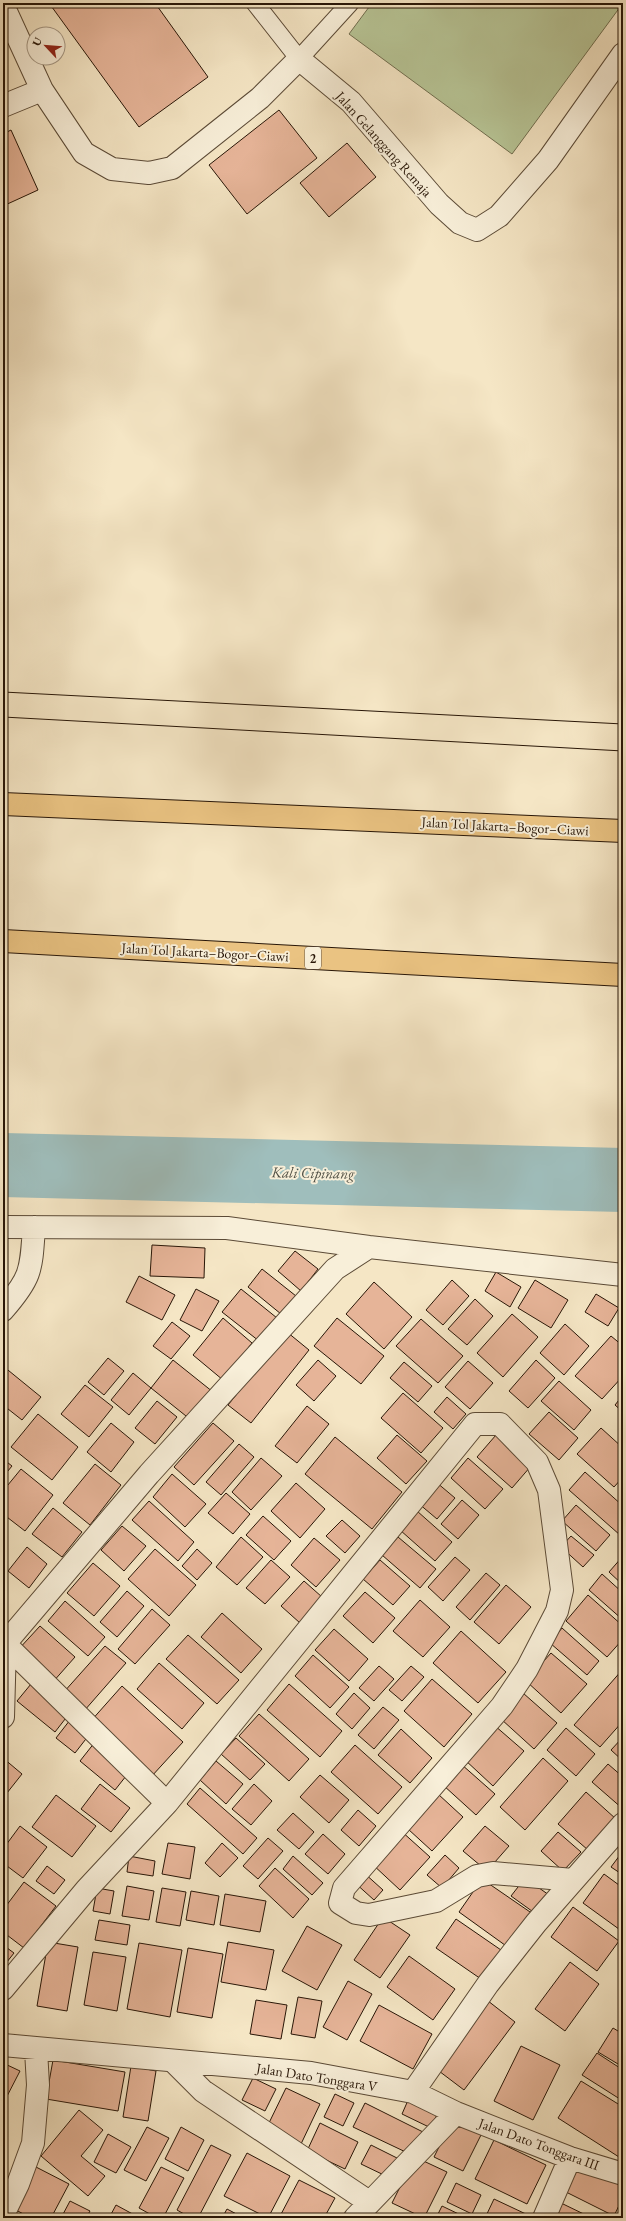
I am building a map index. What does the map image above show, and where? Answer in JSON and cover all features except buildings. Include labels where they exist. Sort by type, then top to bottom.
[{"type":"highway","name":"Jalan Tol Jakarta–Bogor–Ciawi","points":[[3,804],[623,832]]},
{"type":"highway","name":"Jalan Tol Jakarta–Bogor–Ciawi","points":[[3,941],[623,975]]},
{"type":"street","points":[[3,5],[42,90],[84,153],[112,169],[149,173],[172,168],[260,98],[299,59]]},
{"type":"street","name":"Jalan Gelanggang Remaja","points":[[299,59],[351,102],[439,204],[460,223],[477,230],[499,216],[548,160],[623,54]]},
{"type":"street","points":[[3,106],[42,90]]},
{"type":"street","points":[[3,1227],[227,1228],[368,1247],[623,1275]]},
{"type":"street","points":[[3,1310],[27,1278],[32,1264],[34,1227]]},
{"type":"street","points":[[3,1717],[4,1645],[149,1474],[335,1269],[368,1247]]},
{"type":"street","points":[[3,1989],[86,1890],[167,1803],[475,1424],[500,1424],[538,1462],[549,1490],[562,1590],[557,1611],[528,1669],[502,1706],[344,1888],[340,1903],[356,1913],[369,1915],[436,1901],[477,1876],[493,1873],[573,1880]]},
{"type":"street","points":[[4,1645],[167,1803]]},
{"type":"street","points":[[413,2092],[488,1984],[573,1880],[623,1824]]},
{"type":"street","name":"Jalan Dato Tonggara V","points":[[3,2046],[311,2073],[413,2092],[456,2113]]},
{"type":"street","points":[[3,2215],[18,2184],[33,2143],[38,2085],[36,2050]]},
{"type":"street","points":[[173,2061],[203,2091],[370,2202]]},
{"type":"street","points":[[355,2218],[456,2113]]},
{"type":"street","name":"Jalan Dato Tonggara III","points":[[456,2113],[570,2158],[621,2171]]},
{"type":"street","points":[[544,2218],[570,2158]]},
{"type":"lane","points":[[255,3],[299,59],[350,3]]},
{"type":"green space","points":[[372,3],[623,3],[512,154],[349,34]]},
{"type":"waterway","name":"Kali Cipinang","points":[[3,1165],[623,1180]]},
{"type":"tram line","points":[[3,692],[623,724]]},
{"type":"tram line","points":[[3,717],[623,751]]}]
